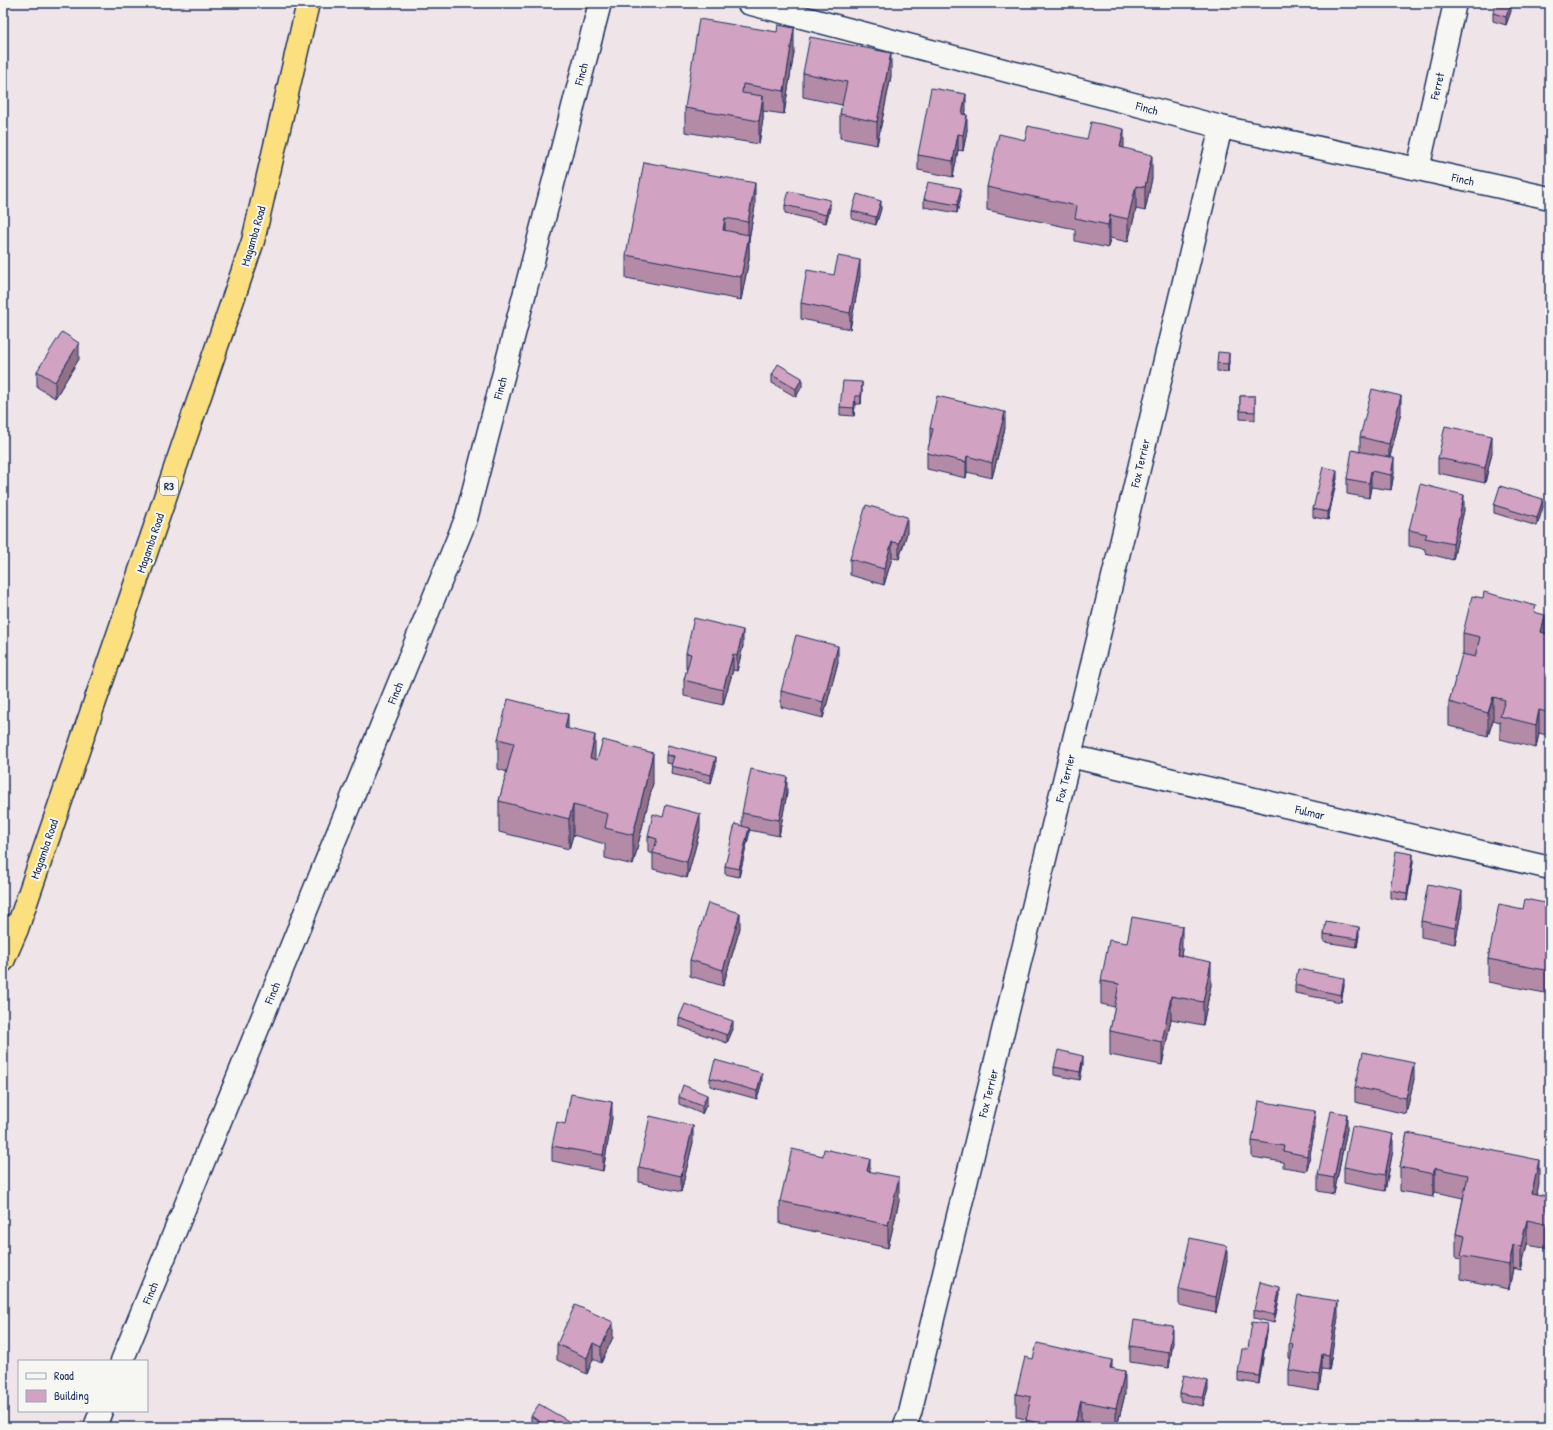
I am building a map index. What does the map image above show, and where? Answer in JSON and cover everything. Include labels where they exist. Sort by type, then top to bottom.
[{"type":"highway","name":"Magamba Road","points":[[3,961],[10,925],[254,241],[308,3]]},
{"type":"street","name":"Finch","points":[[122,1360],[466,519],[600,3]]},
{"type":"street","name":"Finch","points":[[748,3],[1221,127],[1550,198]]},
{"type":"street","name":"Ferret","points":[[1418,169],[1455,3]]},
{"type":"street","name":"Fox Terrier","points":[[904,1427],[910,1413],[1221,127]]},
{"type":"street","name":"Fulmar","points":[[1070,756],[1550,868]]},
{"type":"street","points":[[95,1427],[102,1412]]},
{"type":"building","points":[[1496,3],[1511,3],[1506,17],[1493,13]]},
{"type":"building","points":[[699,19],[777,32],[778,25],[794,28],[784,91],[743,84],[742,93],[763,96],[759,121],[685,108]]},
{"type":"building","points":[[810,37],[891,53],[877,122],[840,114],[847,82],[803,73]]},
{"type":"building","points":[[931,88],[966,94],[962,114],[967,115],[963,135],[958,134],[953,161],[918,155]]},
{"type":"building","points":[[1091,122],[1124,129],[1120,147],[1152,155],[1145,187],[1136,186],[1128,219],[1110,215],[1108,225],[1075,218],[1077,206],[987,187],[999,134],[1025,140],[1028,126],[1087,139]]},
{"type":"building","points":[[644,162],[755,183],[748,222],[725,218],[723,230],[749,235],[741,277],[626,255]]},
{"type":"building","points":[[928,182],[961,188],[957,205],[924,199]]},
{"type":"building","points":[[789,191],[830,200],[826,215],[785,205]]},
{"type":"building","points":[[857,194],[881,201],[876,217],[852,211]]},
{"type":"building","points":[[838,256],[860,260],[850,313],[801,303],[807,270],[834,275]]},
{"type":"building","points":[[62,332],[79,343],[55,382],[37,371]]},
{"type":"building","points":[[1218,352],[1229,353],[1228,364],[1217,363]]},
{"type":"building","points":[[778,364],[802,378],[796,389],[772,375]]},
{"type":"building","points":[[843,381],[862,382],[861,396],[855,396],[854,408],[840,407]]},
{"type":"building","points":[[1372,389],[1401,396],[1389,444],[1360,437]]},
{"type":"building","points":[[937,396],[1005,412],[992,463],[967,456],[966,462],[927,453],[933,429],[930,428]]},
{"type":"building","points":[[1240,396],[1255,396],[1255,412],[1240,411]]},
{"type":"building","points":[[1445,426],[1492,436],[1485,468],[1438,458]]},
{"type":"building","points":[[1352,450],[1394,458],[1391,475],[1371,471],[1369,483],[1347,479]]},
{"type":"building","points":[[1323,467],[1337,470],[1328,512],[1313,509]]},
{"type":"building","points":[[1420,484],[1464,495],[1453,544],[1425,538],[1427,534],[1409,530]]},
{"type":"building","points":[[1500,486],[1543,499],[1537,518],[1494,505]]},
{"type":"building","points":[[866,505],[907,517],[899,543],[892,542],[884,569],[850,559]]},
{"type":"building","points":[[1484,592],[1536,606],[1534,612],[1545,615],[1541,632],[1550,635],[1550,713],[1539,710],[1536,725],[1500,716],[1505,700],[1493,697],[1488,713],[1449,702],[1462,654],[1475,657],[1480,637],[1463,633],[1472,596],[1483,598]]},
{"type":"building","points":[[694,618],[743,630],[737,656],[733,654],[723,690],[684,680],[691,654],[686,653]]},
{"type":"building","points":[[796,635],[838,646],[823,702],[781,691]]},
{"type":"building","points":[[508,699],[568,714],[565,728],[595,735],[590,758],[597,760],[603,740],[653,753],[633,835],[605,828],[608,814],[573,805],[569,819],[499,801],[514,743],[498,739]]},
{"type":"building","points":[[668,745],[716,757],[711,775],[671,766],[674,756],[666,755]]},
{"type":"building","points":[[751,769],[787,777],[779,820],[742,813]]},
{"type":"building","points":[[666,805],[700,814],[687,862],[653,853],[657,839],[648,836],[653,814],[663,817]]},
{"type":"building","points":[[735,824],[749,828],[739,869],[725,866]]},
{"type":"building","points":[[1396,851],[1413,854],[1407,893],[1390,890]]},
{"type":"building","points":[[1428,884],[1462,891],[1455,928],[1421,921]]},
{"type":"building","points":[[1525,899],[1550,904],[1550,971],[1488,959],[1499,904],[1523,909]]},
{"type":"building","points":[[708,903],[740,913],[723,970],[690,960]]},
{"type":"building","points":[[1132,917],[1182,926],[1177,955],[1211,962],[1203,1002],[1171,996],[1162,1042],[1110,1031],[1119,984],[1101,981],[1109,940],[1127,943]]},
{"type":"building","points":[[1326,921],[1359,927],[1357,939],[1324,934]]},
{"type":"building","points":[[1298,969],[1344,978],[1341,995],[1295,985]]},
{"type":"building","points":[[685,1004],[733,1021],[727,1035],[679,1018]]},
{"type":"building","points":[[1058,1050],[1083,1056],[1080,1072],[1054,1067]]},
{"type":"building","points":[[1363,1052],[1414,1063],[1406,1098],[1355,1087]]},
{"type":"building","points":[[715,1060],[762,1073],[757,1091],[710,1078]]},
{"type":"building","points":[[683,1085],[707,1095],[702,1106],[679,1097]]},
{"type":"building","points":[[571,1094],[612,1102],[603,1155],[552,1146],[557,1122],[565,1124]]},
{"type":"building","points":[[1259,1101],[1315,1111],[1307,1156],[1283,1151],[1284,1146],[1252,1141]]},
{"type":"building","points":[[1331,1111],[1347,1114],[1334,1178],[1318,1175]]},
{"type":"building","points":[[650,1116],[693,1126],[681,1176],[639,1167]]},
{"type":"building","points":[[1352,1126],[1393,1134],[1385,1175],[1344,1167]]},
{"type":"building","points":[[1407,1133],[1539,1160],[1532,1193],[1550,1197],[1550,1225],[1527,1220],[1521,1246],[1513,1245],[1509,1265],[1461,1256],[1465,1236],[1456,1234],[1468,1175],[1435,1168],[1433,1174],[1400,1167]]},
{"type":"building","points":[[792,1149],[823,1156],[824,1149],[870,1159],[867,1171],[899,1177],[888,1225],[780,1201]]},
{"type":"building","points":[[1190,1238],[1227,1246],[1216,1297],[1179,1289]]},
{"type":"building","points":[[1260,1282],[1280,1287],[1274,1315],[1254,1310]]},
{"type":"building","points":[[1298,1295],[1338,1301],[1329,1355],[1322,1354],[1319,1375],[1289,1370],[1293,1344],[1289,1343]]},
{"type":"building","points":[[575,1305],[613,1322],[601,1347],[593,1343],[587,1358],[557,1344]]},
{"type":"building","points":[[1134,1320],[1173,1326],[1169,1352],[1130,1346]]},
{"type":"building","points":[[1252,1322],[1267,1324],[1259,1376],[1238,1373],[1242,1349],[1248,1349]]},
{"type":"building","points":[[1037,1343],[1112,1360],[1110,1368],[1125,1371],[1116,1408],[1081,1401],[1074,1427],[1045,1427],[1046,1425],[1026,1420],[1031,1397],[1016,1394],[1025,1357],[1033,1359]]},
{"type":"building","points":[[1184,1375],[1208,1381],[1203,1398],[1180,1393]]},
{"type":"building","points":[[539,1404],[570,1422],[567,1427],[548,1427],[531,1416]]}]
